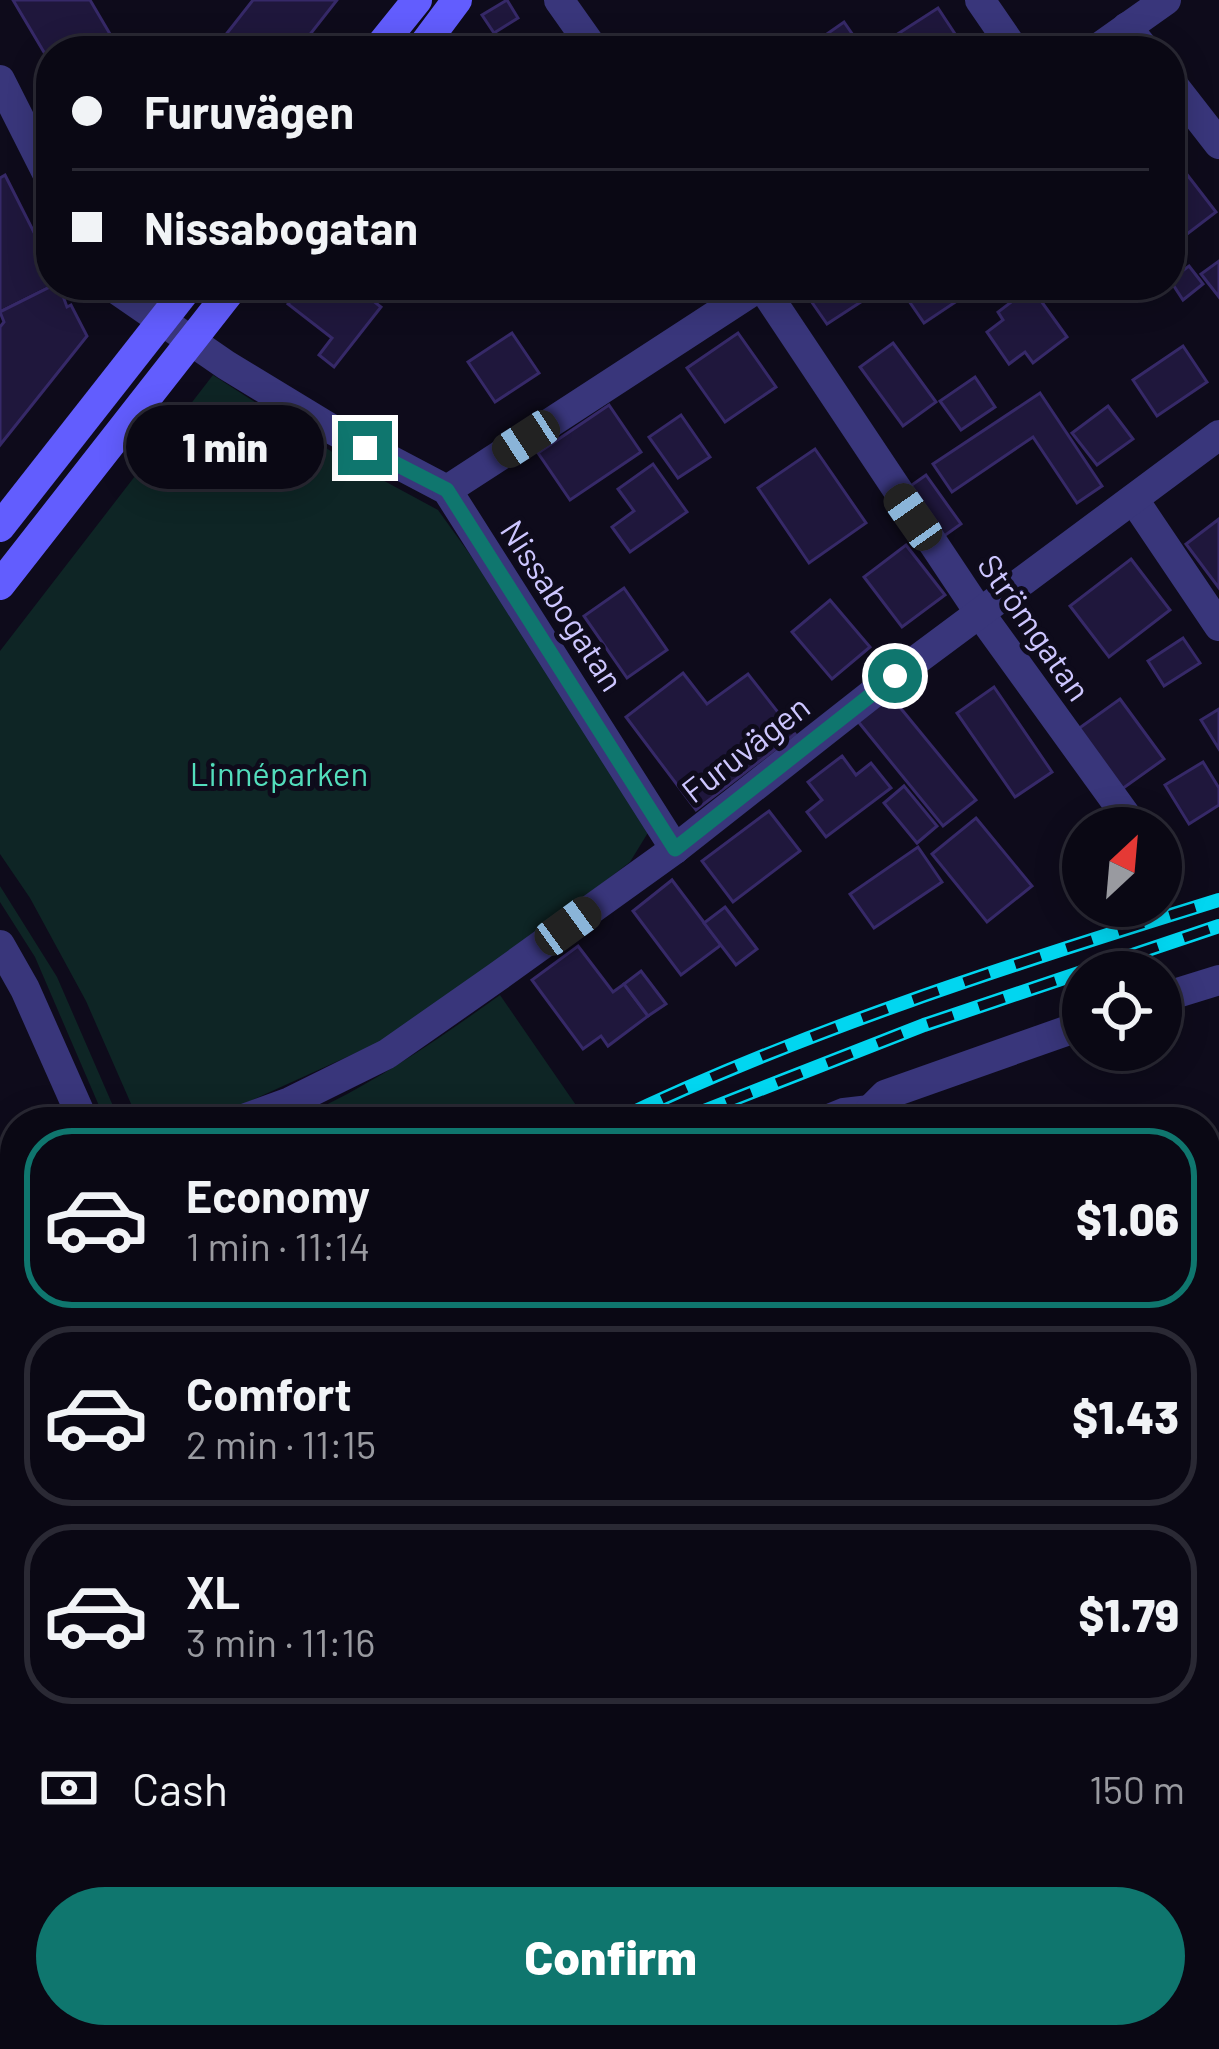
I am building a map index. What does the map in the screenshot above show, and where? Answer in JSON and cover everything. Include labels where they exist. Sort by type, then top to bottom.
[{"type":"street","points":[[388,36],[417,0]]},
{"type":"street","points":[[430,36],[457,0]]},
{"type":"street","points":[[559,0],[584,36]]},
{"type":"street","points":[[980,0],[1005,36]]},
{"type":"street","points":[[1139,36],[1166,0]]},
{"type":"street","points":[[0,80],[36,151]]},
{"type":"street","points":[[1185,100],[1219,143]]},
{"type":"street","name":"Nissabogatan","points":[[130,300],[188,342],[333,430],[447,490],[675,849]]},
{"type":"street","points":[[0,527],[178,300]]},
{"type":"street","points":[[0,585],[223,300]]},
{"type":"street","points":[[447,490],[739,300]]},
{"type":"street","name":"Strömgatan","points":[[772,300],[981,616],[1120,807]]},
{"type":"street","name":"Furuvägen","points":[[276,1107],[387,1054],[675,849],[895,676],[1219,435]]},
{"type":"street","points":[[1134,500],[1219,626]]},
{"type":"street","points":[[0,945],[26,989],[78,1107]]},
{"type":"street","points":[[1182,991],[1219,980]]},
{"type":"street","points":[[876,1107],[885,1095],[1062,1032]]},
{"type":"green space","name":"Linnéparken","points":[[213,375],[340,457],[438,510],[492,585],[649,831],[630,862],[485,974],[382,1041],[237,1107],[132,1107],[86,1001],[30,898],[0,854],[0,651]]},
{"type":"green space","points":[[0,886],[57,977],[113,1107],[100,1107],[35,957],[0,902]]},
{"type":"green space","points":[[500,995],[577,1107],[321,1107],[424,1048]]},
{"type":"building","points":[[13,0],[90,0],[111,36],[36,36]]},
{"type":"building","points":[[253,0],[337,0],[309,36],[225,36]]},
{"type":"building","points":[[507,0],[518,18],[494,33],[482,15]]},
{"type":"building","points":[[938,8],[956,36],[895,36]]},
{"type":"building","points":[[844,22],[854,36],[824,36]]},
{"type":"building","points":[[1185,172],[1216,212],[1185,236]]},
{"type":"building","points":[[5,175],[36,236],[36,294],[0,312],[0,178]]},
{"type":"building","points":[[1219,261],[1219,297],[1201,274]]},
{"type":"building","points":[[1189,266],[1203,284],[1185,298],[1185,269]]},
{"type":"building","points":[[36,294],[36,300],[64,300],[87,336],[0,445],[0,327],[4,322],[0,312]]},
{"type":"building","points":[[291,300],[372,300],[381,307],[334,367],[319,355],[332,338],[288,304]]},
{"type":"building","points":[[810,300],[864,300],[827,324]]},
{"type":"building","points":[[908,300],[958,300],[924,323]]},
{"type":"building","points":[[1014,300],[1040,300],[1067,337],[1033,363],[1025,352],[1009,364],[987,332],[1003,320],[998,312]]},
{"type":"building","points":[[512,333],[539,373],[495,402],[468,362]]},
{"type":"building","points":[[738,333],[776,387],[725,422],[687,368]]},
{"type":"building","points":[[893,343],[936,402],[903,426],[860,367]]},
{"type":"building","points":[[1183,346],[1207,382],[1157,416],[1133,380]]},
{"type":"building","points":[[975,377],[995,407],[961,430],[940,401]]},
{"type":"building","points":[[1040,393],[1102,486],[1077,503],[1033,437],[952,492],[933,464]]},
{"type":"building","points":[[609,405],[641,452],[570,500],[538,453]]},
{"type":"building","points":[[1108,406],[1133,439],[1097,465],[1072,433]]},
{"type":"building","points":[[681,415],[710,457],[678,478],[649,437]]},
{"type":"building","points":[[815,449],[866,523],[809,563],[758,488]]},
{"type":"building","points":[[653,464],[687,512],[630,552],[612,527],[634,511],[618,489]]},
{"type":"building","points":[[926,475],[961,524],[944,536],[909,487]]},
{"type":"building","points":[[1219,519],[1219,588],[1186,544]]},
{"type":"building","points":[[906,545],[945,595],[902,627],[864,577]]},
{"type":"building","points":[[1131,559],[1170,610],[1109,657],[1070,606]]},
{"type":"building","points":[[624,588],[667,650],[627,678],[584,616]]},
{"type":"building","points":[[830,600],[870,647],[832,679],[792,632]]},
{"type":"building","points":[[1183,638],[1200,663],[1164,686],[1148,661]]},
{"type":"building","points":[[683,673],[707,704],[748,674],[795,734],[696,810],[626,717]]},
{"type":"building","points":[[994,687],[1052,772],[1015,797],[957,713]]},
{"type":"building","points":[[889,694],[976,800],[943,826],[856,719]]},
{"type":"building","points":[[1120,699],[1164,759],[1122,789],[1078,729]]},
{"type":"building","points":[[1219,709],[1219,749],[1201,720]]},
{"type":"building","points":[[842,756],[856,775],[871,763],[891,788],[826,837],[807,812],[822,800],[808,782]]},
{"type":"building","points":[[1203,762],[1219,788],[1219,805],[1189,824],[1165,785]]},
{"type":"building","points":[[904,786],[937,826],[917,843],[884,803]]},
{"type":"building","points":[[769,811],[800,851],[733,902],[702,861]]},
{"type":"building","points":[[976,818],[1032,886],[987,922],[932,854]]},
{"type":"building","points":[[918,847],[942,882],[874,928],[850,894]]},
{"type":"building","points":[[672,880],[721,945],[681,975],[633,911]]},
{"type":"building","points":[[725,907],[757,949],[736,965],[704,923]]},
{"type":"building","points":[[578,946],[613,992],[624,984],[648,1016],[608,1046],[601,1036],[583,1049],[532,980]]},
{"type":"building","points":[[641,971],[666,1004],[648,1016],[624,984]]},
{"type":"railway","points":[[646,1107],[835,1028],[1219,900]]},
{"type":"railway","points":[[714,1107],[924,1025],[1219,926]]},
{"type":"route","points":[[365,448],[447,490],[675,849],[895,676]]}]
